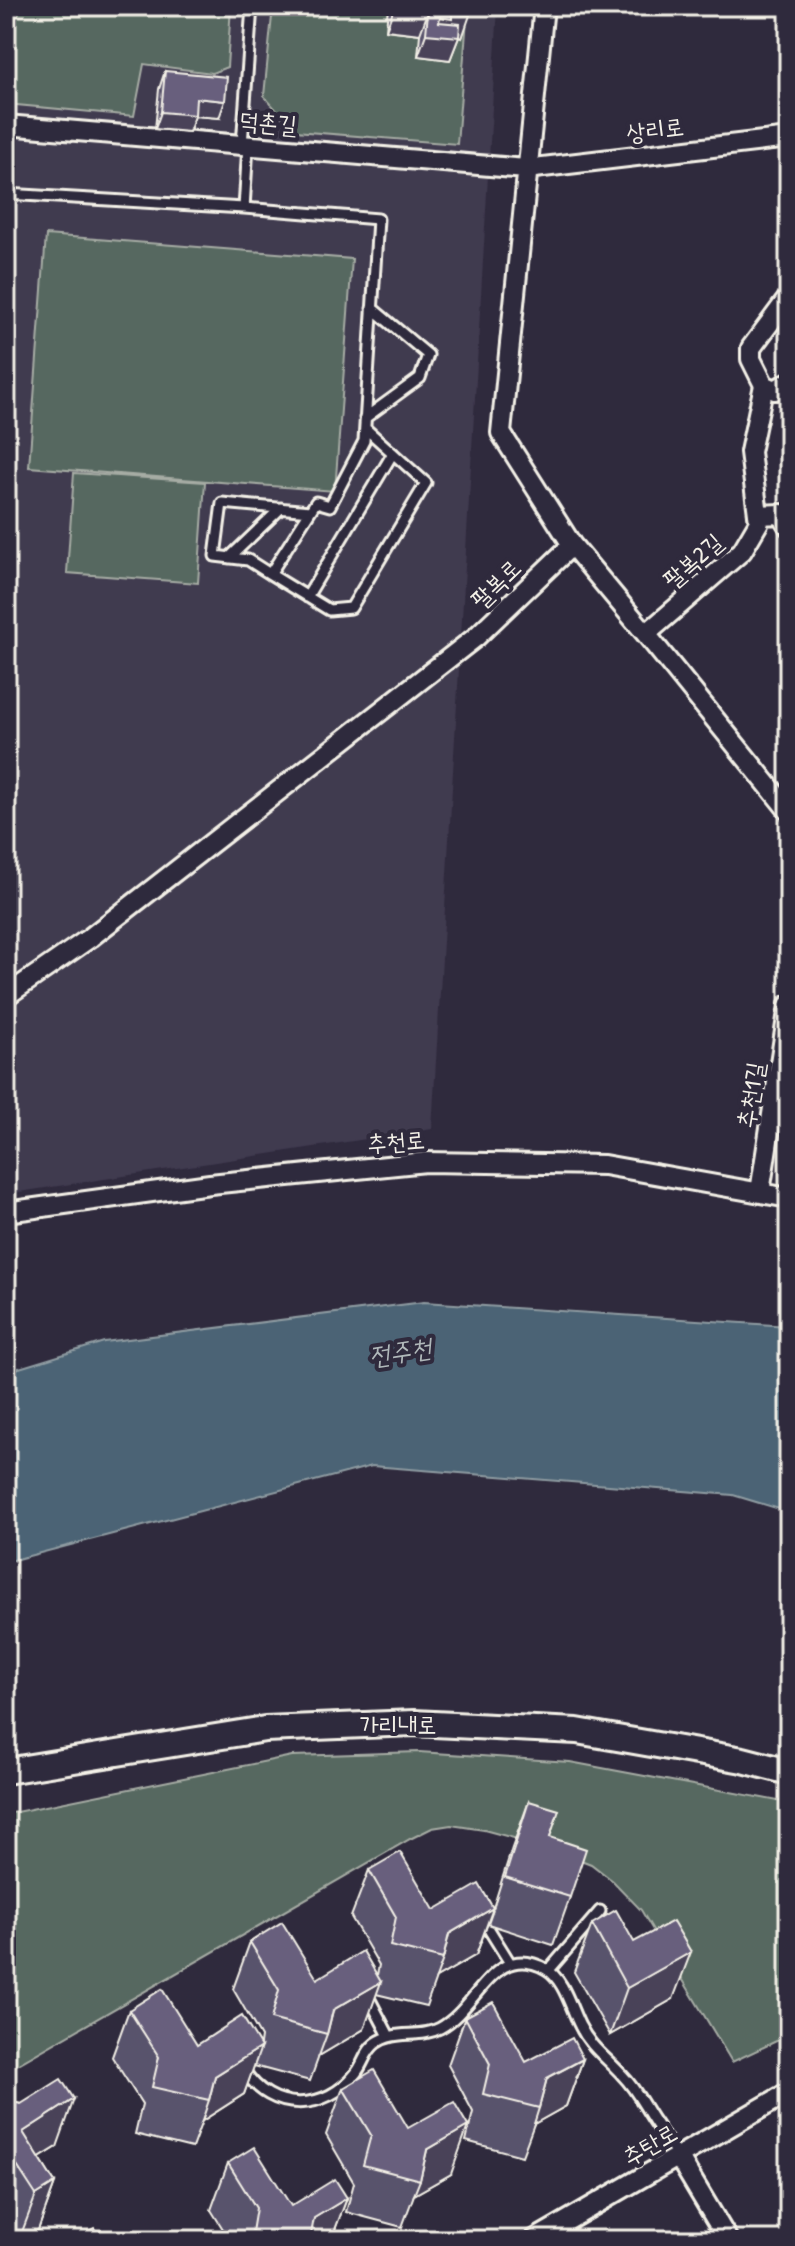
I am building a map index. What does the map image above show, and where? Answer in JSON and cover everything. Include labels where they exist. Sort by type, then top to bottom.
[{"type":"street","points":[[544,6],[501,433],[572,545],[789,811]]},
{"type":"street","name":"덕촌길","points":[[6,125],[526,169]]},
{"type":"street","name":"상리로","points":[[526,169],[789,138]]},
{"type":"street","points":[[789,297],[751,348],[751,359],[764,385],[750,452],[758,515],[781,514],[789,527]]},
{"type":"street","points":[[764,385],[775,390],[789,382]]},
{"type":"street","name":"팔복2길","points":[[646,634],[742,551],[759,522],[758,515]]},
{"type":"street","name":"팔복로","points":[[6,996],[91,937],[476,637],[572,545]]},
{"type":"street","name":"추천1길","points":[[760,1192],[784,1072],[789,1005]]},
{"type":"street","name":"추천로","points":[[6,1212],[210,1184],[426,1162],[604,1165],[789,1198]]},
{"type":"street","name":"가리내로","points":[[6,1771],[265,1729],[414,1723],[577,1731],[743,1760],[789,1772]]},
{"type":"street","name":"추탄로","points":[[534,2240],[789,2092]]},
{"type":"street","points":[[678,2156],[728,2240]]},
{"type":"lane","points":[[244,208],[252,6]]},
{"type":"lane","points":[[6,194],[378,219],[364,441],[330,506],[316,502],[270,574]]},
{"type":"lane","points":[[365,423],[420,378],[428,355],[372,308]]},
{"type":"lane","points":[[310,511],[222,503],[215,556],[248,560],[329,610],[351,608],[426,483],[365,423]]},
{"type":"lane","points":[[307,597],[393,453]]},
{"type":"lane","points":[[229,558],[281,508]]},
{"type":"lane","points":[[549,1970],[600,1911]]},
{"type":"lane","points":[[479,1914],[510,1963]]},
{"type":"lane","points":[[241,2066],[249,2079],[280,2100],[302,2103],[319,2101],[342,2088],[357,2073],[367,2051],[389,2036],[424,2033],[440,2028],[467,2006],[491,1976],[510,1963],[527,1961],[549,1970],[557,1980],[591,2044],[624,2076],[678,2156]]},
{"type":"lane","points":[[361,1984],[389,2036]]},
{"type":"shaded area","points":[[6,6],[498,6],[432,1129],[6,1194]]},
{"type":"green space","points":[[6,6],[231,6],[227,67],[212,73],[144,64],[134,116],[6,104]]},
{"type":"green space","points":[[273,6],[468,6],[457,144],[295,131],[264,96]]},
{"type":"green space","points":[[46,235],[352,259],[335,491],[29,467]]},
{"type":"green space","points":[[74,473],[205,482],[198,583],[67,573]]},
{"type":"green space","points":[[419,1752],[570,1762],[789,1803],[789,2035],[732,2062],[641,1910],[613,1881],[591,1864],[547,1847],[484,1830],[451,1825],[432,1828],[410,1839],[6,2071],[6,1814],[292,1756]]},
{"type":"water","name":"전주천","points":[[424,1302],[789,1326],[789,1512],[733,1495],[372,1466],[6,1562],[6,1372],[104,1342]]},
{"type":"building","points":[[394,6],[471,6],[470,15],[452,14],[452,19],[440,17],[439,22],[460,24],[459,37],[426,34],[428,12]]},
{"type":"building","points":[[165,71],[227,77],[225,101],[196,98],[195,115],[161,112]]},
{"type":"building","points":[[529,1801],[559,1810],[550,1837],[586,1849],[570,1897],[505,1877]]},
{"type":"building","points":[[400,1852],[434,1910],[479,1884],[493,1908],[449,1934],[443,1959],[390,1946],[396,1917],[369,1870]]},
{"type":"building","points":[[616,1910],[634,1942],[673,1921],[691,1952],[627,1988],[592,1924]]},
{"type":"building","points":[[282,1922],[317,1979],[363,1951],[381,1982],[333,2010],[327,2034],[271,2019],[279,1990],[250,1942]]},
{"type":"building","points":[[162,1989],[197,2045],[242,2016],[261,2047],[215,2076],[209,2100],[152,2087],[159,2057],[129,2010]]},
{"type":"building","points":[[493,2002],[526,2062],[572,2038],[583,2059],[547,2078],[539,2108],[483,2094],[490,2064],[465,2017]]},
{"type":"building","points":[[374,2070],[408,2128],[454,2102],[468,2126],[427,2150],[420,2180],[363,2165],[371,2135],[343,2088]]},
{"type":"building","points":[[61,2079],[74,2099],[23,2132],[55,2183],[36,2195],[10,2155],[6,2154],[6,2101],[21,2104]]},
{"type":"building","points":[[254,2147],[291,2206],[335,2179],[347,2198],[314,2218],[310,2240],[251,2238],[256,2208],[228,2163]]},
{"type":"building","points":[[94,2228],[101,2240],[73,2240]]}]
